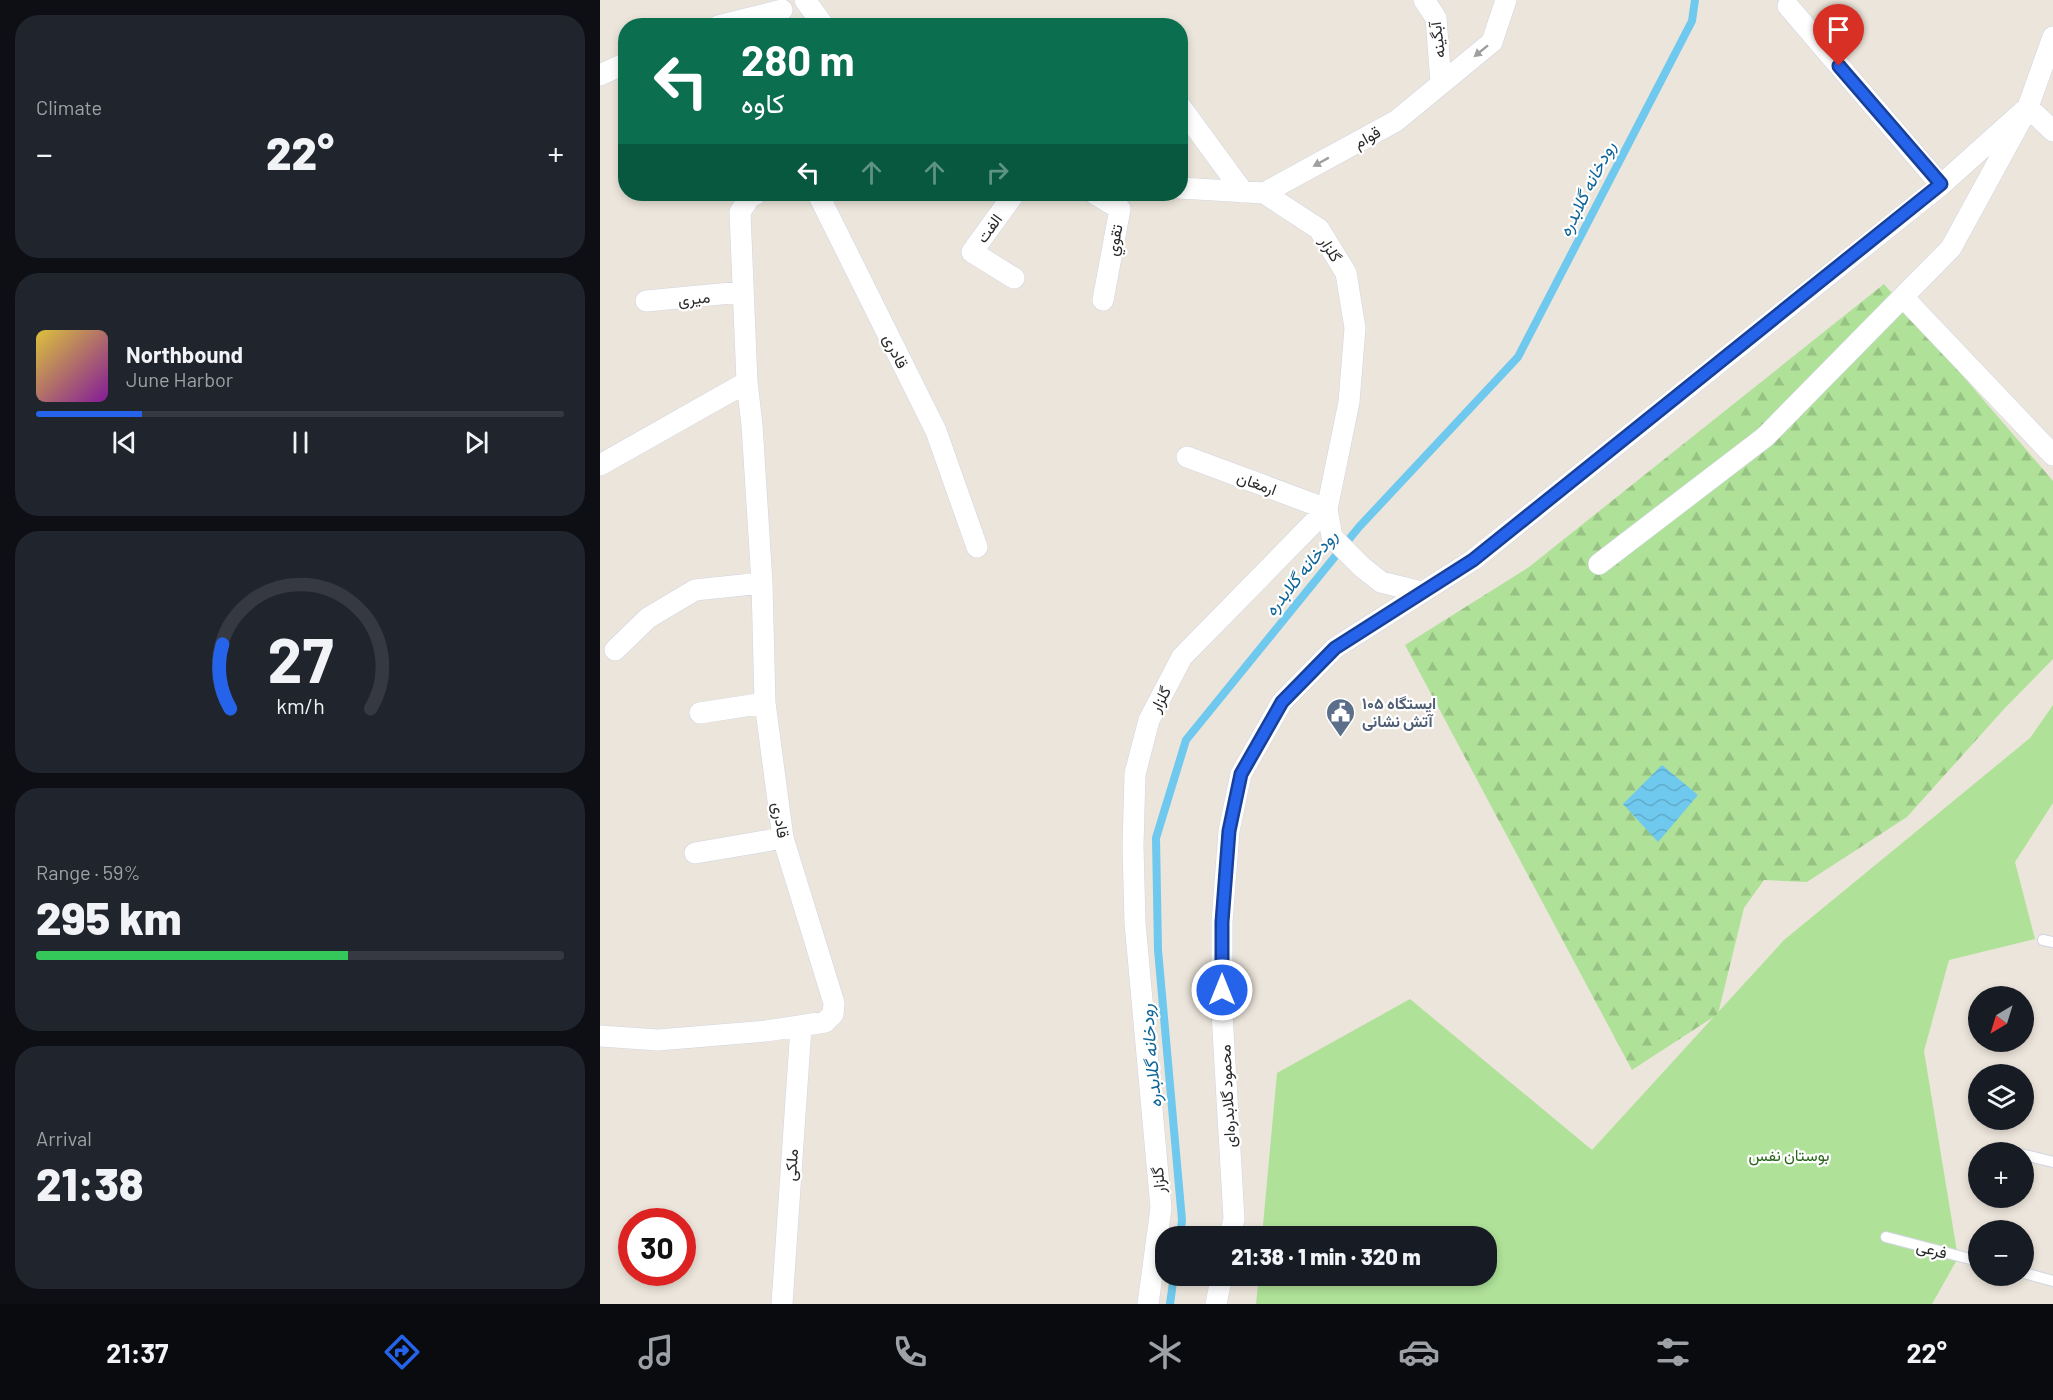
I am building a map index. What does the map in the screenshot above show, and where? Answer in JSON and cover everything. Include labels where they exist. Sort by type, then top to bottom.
[{"type":"street","points":[[805,0],[818,18]]},
{"type":"street","name":"آبگینه","points":[[1424,0],[1436,18],[1441,83]]},
{"type":"street","name":"قوام","points":[[1254,193],[1396,121],[1492,42],[1506,0]]},
{"type":"street","points":[[1788,6],[1941,184]]},
{"type":"street","points":[[755,18],[782,12]]},
{"type":"street","name":"محمود گلابدره‌ای","points":[[1232,1226],[1234,1219],[1222,1013],[1222,922],[1229,831],[1241,774],[1282,702],[1335,648],[1473,560],[1941,184],[2028,107],[2053,37]]},
{"type":"street","points":[[600,75],[618,67]]},
{"type":"street","points":[[1599,564],[1766,437],[1951,248],[2028,107],[2053,131]]},
{"type":"street","points":[[1188,115],[1254,193]]},
{"type":"street","points":[[1188,189],[1254,193]]},
{"type":"street","name":"گلزار","points":[[1148,1304],[1161,1208],[1135,923],[1133,846],[1135,774],[1149,720],[1182,657],[1327,509],[1349,402],[1355,328],[1346,273],[1319,229],[1254,193]]},
{"type":"street","name":"قادری","points":[[600,1036],[658,1040],[801,1027],[825,1022],[833,1014],[834,1003],[783,838],[765,703],[762,583],[742,292],[740,212],[747,201]]},
{"type":"street","name":"قادری","points":[[821,201],[936,431],[977,547]]},
{"type":"street","name":"الفت","points":[[1009,201],[972,252],[1014,278]]},
{"type":"street","name":"تقوي","points":[[1103,300],[1120,209],[1107,201]]},
{"type":"street","name":"میری","points":[[646,301],[742,292]]},
{"type":"street","points":[[1903,297],[2053,455]]},
{"type":"street","points":[[600,465],[747,382]]},
{"type":"street","name":"ارمغان","points":[[1187,457],[1327,509]]},
{"type":"street","points":[[1327,509],[1332,537],[1362,567],[1381,582],[1421,592]]},
{"type":"street","points":[[615,650],[648,618],[695,591],[762,583]]},
{"type":"street","points":[[700,712],[765,703]]},
{"type":"street","points":[[695,853],[783,838]]},
{"type":"street","name":"ملکی","points":[[782,1304],[801,1027]]},
{"type":"street","points":[[1216,1304],[1220,1286]]},
{"type":"lane","points":[[2034,1157],[2053,1162]]},
{"type":"lane","name":"فرعی","points":[[1886,1236],[1968,1258]]},
{"type":"lane","points":[[2034,1276],[2053,1281]]},
{"type":"green space","points":[[1884,284],[2053,481],[2053,659],[2004,709],[1907,817],[1807,882],[1764,880],[1744,908],[1718,1014],[1632,1070],[1405,645],[1529,567]]},
{"type":"green space","name":"بوستان نفس","points":[[2053,705],[2053,803],[2015,862],[2035,939],[1949,960],[1924,1051],[1958,1258],[1932,1304],[1256,1304],[1258,1286],[1497,1286],[1497,1226],[1263,1226],[1277,1073],[1410,999],[1592,1150],[1784,940],[2030,738]]},
{"type":"water","points":[[1662,765],[1698,795],[1658,842],[1623,804]]},
{"type":"waterway","name":"رودخانه گلابدره","points":[[1181,1226],[1158,950],[1156,838],[1186,740],[1359,527],[1518,357],[1692,21],[1695,0]]},
{"type":"waterway","name":"رودخانه گلابدره","points":[[1170,1304],[1172,1286]]},
{"type":"place","name":"ایستگاه ۱۰۵ آتش نشانی","points":[[1341,738]]},
{"type":"route","points":[[1222,990],[1222,922],[1229,831],[1241,774],[1282,702],[1335,648],[1473,560],[1941,184],[1839,66]]}]
